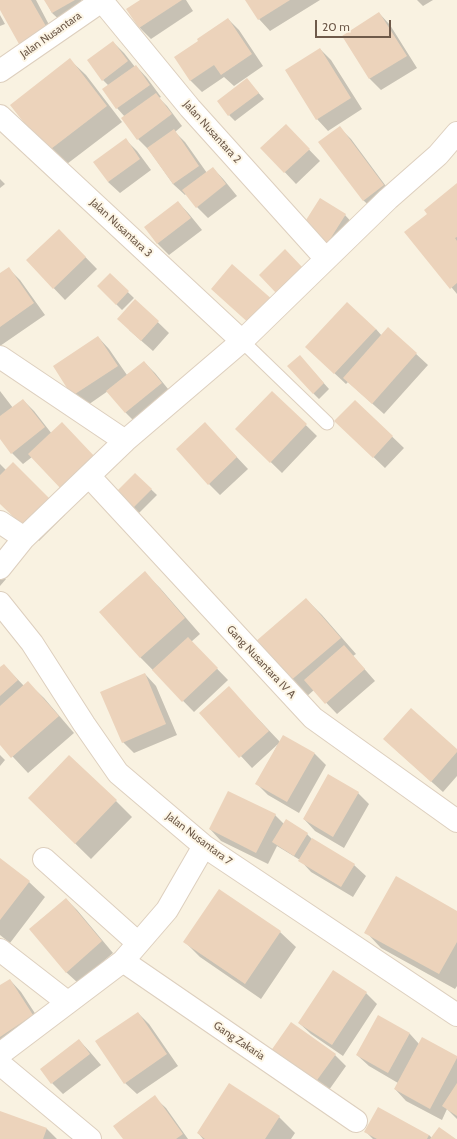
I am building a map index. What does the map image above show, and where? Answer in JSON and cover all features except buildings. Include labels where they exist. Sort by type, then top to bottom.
[{"type":"street","name":"Jalan Nusantara","points":[[0,71],[102,0]]},
{"type":"street","name":"Jalan Nusantara 2","points":[[102,0],[190,108],[326,259]]},
{"type":"street","name":"Jalan Nusantara 3","points":[[0,116],[242,341]]},
{"type":"street","points":[[0,568],[24,538],[125,441],[242,341],[388,199],[438,155],[457,133]]},
{"type":"street","points":[[0,357],[125,441]]},
{"type":"street","name":"Gang Nusantara IV A","points":[[89,476],[314,718],[457,821]]},
{"type":"street","points":[[0,522],[24,538]]},
{"type":"street","name":"Jalan Nusantara 7","points":[[0,603],[32,643],[84,724],[118,773],[204,846],[457,1015]]},
{"type":"street","points":[[0,1054],[123,961],[168,910],[204,846]]},
{"type":"street","points":[[44,859],[138,943]]},
{"type":"street","points":[[0,950],[68,1002]]},
{"type":"street","name":"Gang Zakaria","points":[[123,961],[356,1121]]},
{"type":"street","points":[[0,1064],[90,1139]]},
{"type":"lane","points":[[242,341],[327,423]]}]
